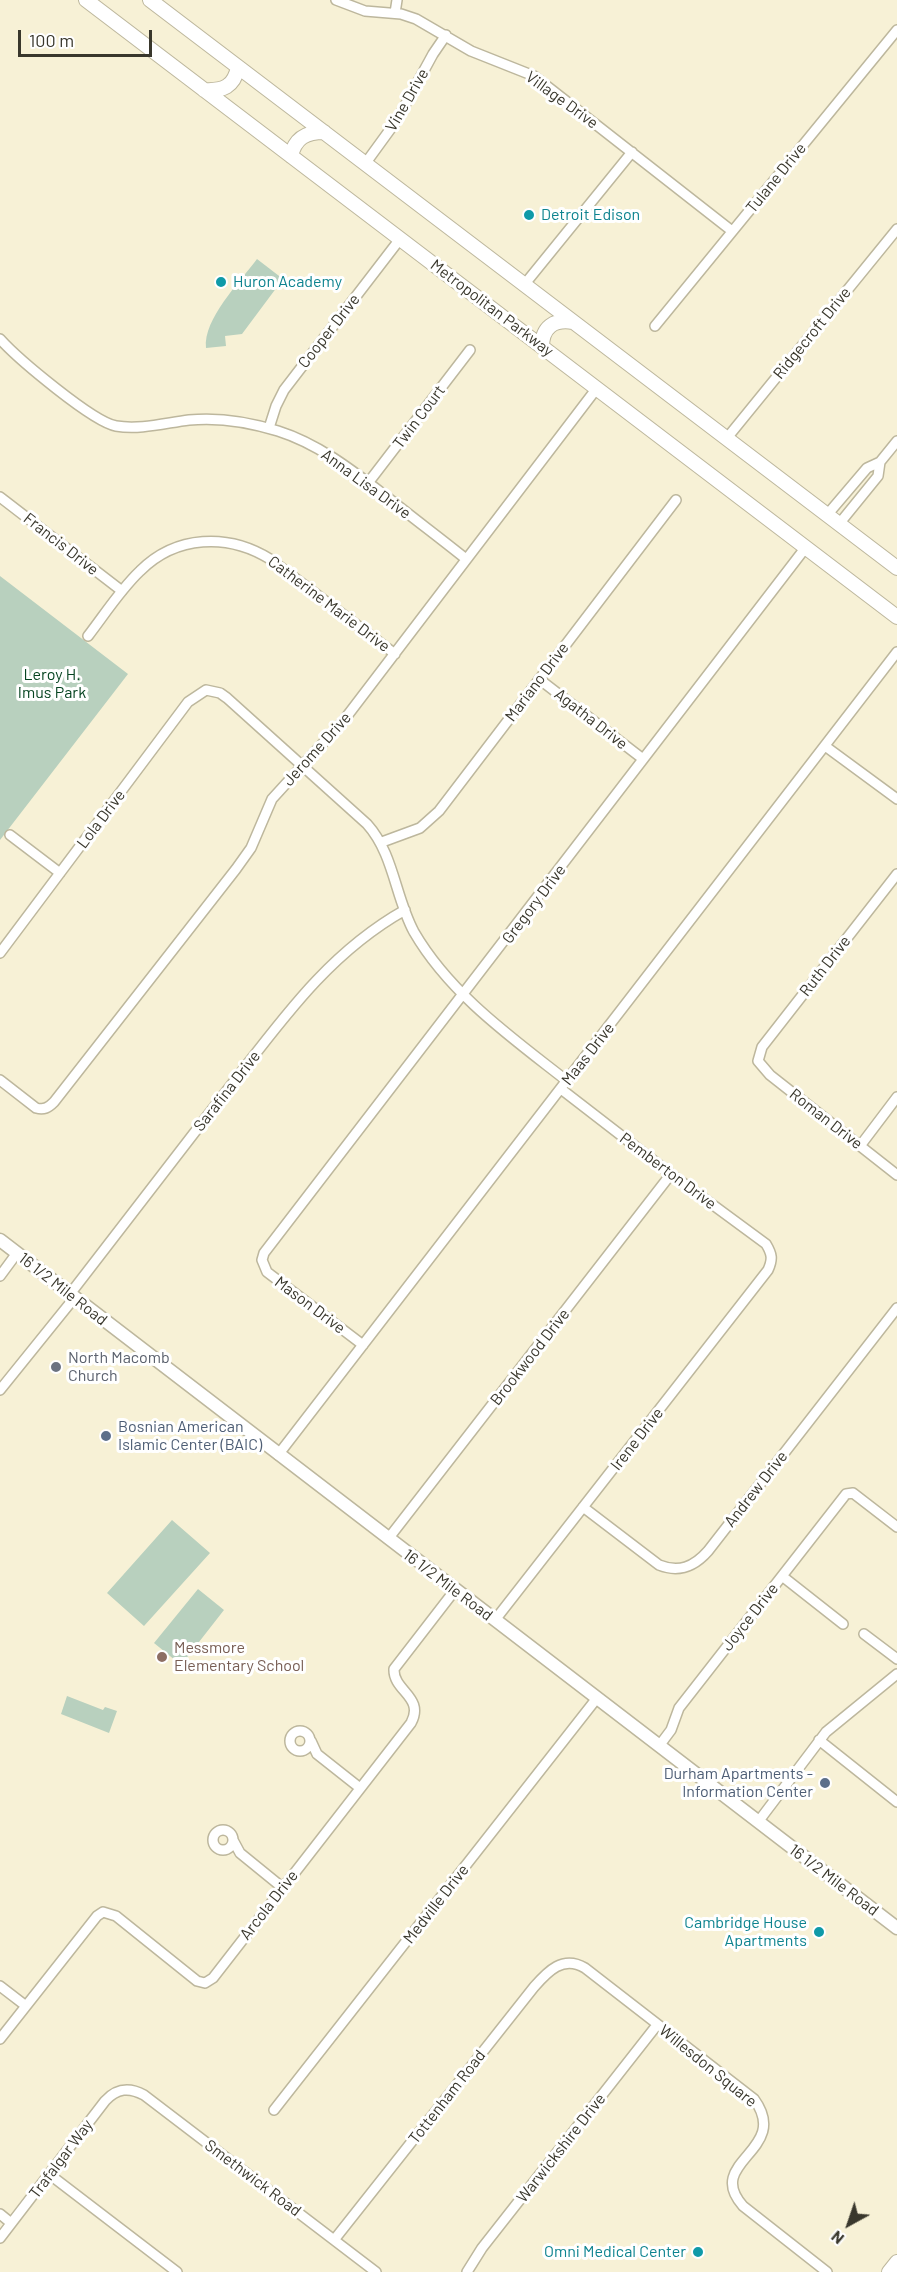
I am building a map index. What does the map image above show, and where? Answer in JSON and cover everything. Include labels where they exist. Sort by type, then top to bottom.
[{"type":"main road","name":"Metropolitan Parkway","points":[[86,0],[897,617]]},
{"type":"main road","points":[[150,0],[897,568]]},
{"type":"main road","points":[[204,90],[218,90],[229,86],[235,78],[238,67]]},
{"type":"main road","points":[[291,156],[295,145],[302,137],[315,132],[324,132]]},
{"type":"main road","points":[[542,347],[543,334],[549,326],[558,322],[573,322]]},
{"type":"main road","points":[[889,2272],[897,2262]]},
{"type":"street","name":"Village Drive","points":[[336,0],[365,11],[395,13],[416,19],[471,51],[534,76],[732,231]]},
{"type":"street","points":[[395,13],[397,0]]},
{"type":"street","name":"Tulane Drive","points":[[655,326],[897,30]]},
{"type":"street","name":"Vine Drive","points":[[365,164],[397,120],[446,35]]},
{"type":"street","points":[[525,285],[632,152]]},
{"type":"street","name":"Ridgecroft Drive","points":[[727,438],[897,229]]},
{"type":"street","name":"Cooper Drive","points":[[269,428],[276,406],[294,376],[400,239]]},
{"type":"street","name":"Anna Lisa Drive","points":[[0,339],[34,370],[88,412],[113,426],[132,427],[213,419],[242,421],[297,438],[322,451],[368,483],[466,558]]},
{"type":"street","name":"Twin Court","points":[[368,483],[470,350]]},
{"type":"street","name":"Jerome Drive","points":[[0,1080],[30,1104],[42,1110],[54,1102],[236,869],[251,848],[272,800],[344,720],[597,388]]},
{"type":"street","points":[[827,515],[867,468],[880,462],[897,441]]},
{"type":"street","points":[[839,524],[878,476],[880,462]]},
{"type":"street","name":"Francis Drive","points":[[0,497],[122,591]]},
{"type":"street","name":"Mariano Drive","points":[[381,842],[420,828],[439,811],[676,500]]},
{"type":"street","name":"Catherine Marie Drive","points":[[88,636],[122,591],[148,563],[170,549],[201,541],[218,540],[247,547],[270,559],[394,654]]},
{"type":"street","name":"Gregory Drive","points":[[262,1260],[268,1247],[806,548]]},
{"type":"street","name":"Maas Drive","points":[[278,1455],[897,652]]},
{"type":"street","name":"Agatha Drive","points":[[539,679],[643,759]]},
{"type":"street","name":"Pemberton Drive","points":[[206,690],[220,693],[227,698],[367,824],[381,842],[413,930],[426,950],[463,994],[564,1085],[671,1174],[766,1244],[772,1254]]},
{"type":"street","name":"Lola Drive","points":[[0,953],[188,702],[206,690]]},
{"type":"street","points":[[825,746],[897,799]]},
{"type":"street","points":[[10,835],[60,873]]},
{"type":"street","name":"Ruth Drive","points":[[758,1061],[762,1047],[897,874]]},
{"type":"street","name":"Sarafina Drive","points":[[0,1390],[304,992],[359,939],[405,910]]},
{"type":"street","name":"Roman Drive","points":[[758,1061],[770,1075],[897,1175]]},
{"type":"street","points":[[860,1146],[897,1097]]},
{"type":"street","name":"Brookwood Drive","points":[[388,1539],[671,1174]]},
{"type":"street","name":"16 1/2 Mile Road","points":[[0,1240],[897,1928]]},
{"type":"street","points":[[0,1276],[17,1253]]},
{"type":"street","name":"Irene Drive","points":[[495,1620],[768,1270],[772,1254]]},
{"type":"street","name":"Mason Drive","points":[[262,1260],[267,1272],[363,1345]]},
{"type":"street","name":"Andrew Drive","points":[[583,1508],[659,1565],[681,1569],[695,1564],[708,1551],[897,1308]]},
{"type":"street","name":"Joyce Drive","points":[[659,1746],[671,1730],[679,1708],[846,1494],[849,1492],[897,1527]]},
{"type":"street","points":[[782,1576],[843,1624]]},
{"type":"street","name":"Arcola Drive","points":[[0,2039],[97,1916],[104,1912],[116,1916],[197,1981],[205,1983],[209,1981],[414,1716],[412,1701],[396,1680],[394,1669],[455,1590]]},
{"type":"street","points":[[864,1634],[897,1659]]},
{"type":"street","points":[[758,1822],[830,1728],[897,1674]]},
{"type":"street","name":"Medville Drive","points":[[274,2110],[597,1698]]},
{"type":"street","points":[[316,1754],[309,1735],[303,1731],[296,1731],[291,1736],[291,1746],[297,1751],[316,1754],[360,1788]]},
{"type":"street","points":[[819,1740],[897,1802]]},
{"type":"street","points":[[303,1751],[309,1747],[311,1741]]},
{"type":"street","points":[[240,1853],[219,1850],[212,1839],[215,1833],[221,1830],[228,1831],[240,1853],[283,1888]]},
{"type":"street","points":[[225,1850],[231,1846],[233,1840]]},
{"type":"street","name":"Willesdon Square","points":[[566,1963],[574,1963],[585,1968],[754,2099],[764,2118],[763,2131],[735,2172],[732,2180],[733,2193],[743,2206],[827,2272]]},
{"type":"street","name":"Tottenham Road","points":[[334,2240],[529,1993],[552,1968],[566,1963]]},
{"type":"street","points":[[0,1986],[26,2006]]},
{"type":"street","name":"Warwickshire Drive","points":[[467,2272],[482,2247],[657,2025]]},
{"type":"street","name":"Smethwick Road","points":[[128,2089],[144,2095],[376,2272]]},
{"type":"street","name":"Trafalgar Way","points":[[0,2238],[105,2101],[114,2092],[128,2089]]},
{"type":"street","points":[[49,2174],[177,2272]]},
{"type":"street","points":[[0,2214],[11,2223]]},
{"type":"green space","points":[[257,259],[283,279],[242,334],[225,336],[226,346],[206,348],[210,325],[216,313]]},
{"type":"green space","name":"Leroy H. Imus Park","points":[[0,576],[128,674],[0,840]]},
{"type":"green space","points":[[172,1520],[210,1553],[144,1626],[107,1593]]},
{"type":"green space","points":[[198,1589],[224,1610],[181,1665],[154,1643]]},
{"type":"green space","points":[[67,1696],[103,1710],[105,1707],[117,1711],[109,1733],[61,1714]]},
{"type":"place","name":"Detroit Edison","points":[[529,215]]},
{"type":"place","name":"Huron Academy","points":[[221,282]]},
{"type":"place","name":"North Macomb Church","points":[[56,1367]]},
{"type":"place","name":"Bosnian American Islamic Center (BAIC)","points":[[106,1436]]},
{"type":"place","name":"Messmore Elementary School","points":[[162,1657]]},
{"type":"place","name":"Durham Apartments - Information Center","points":[[825,1783]]},
{"type":"place","name":"Cambridge House Apartments","points":[[819,1932]]},
{"type":"place","name":"Omni Medical Center","points":[[698,2252]]}]
